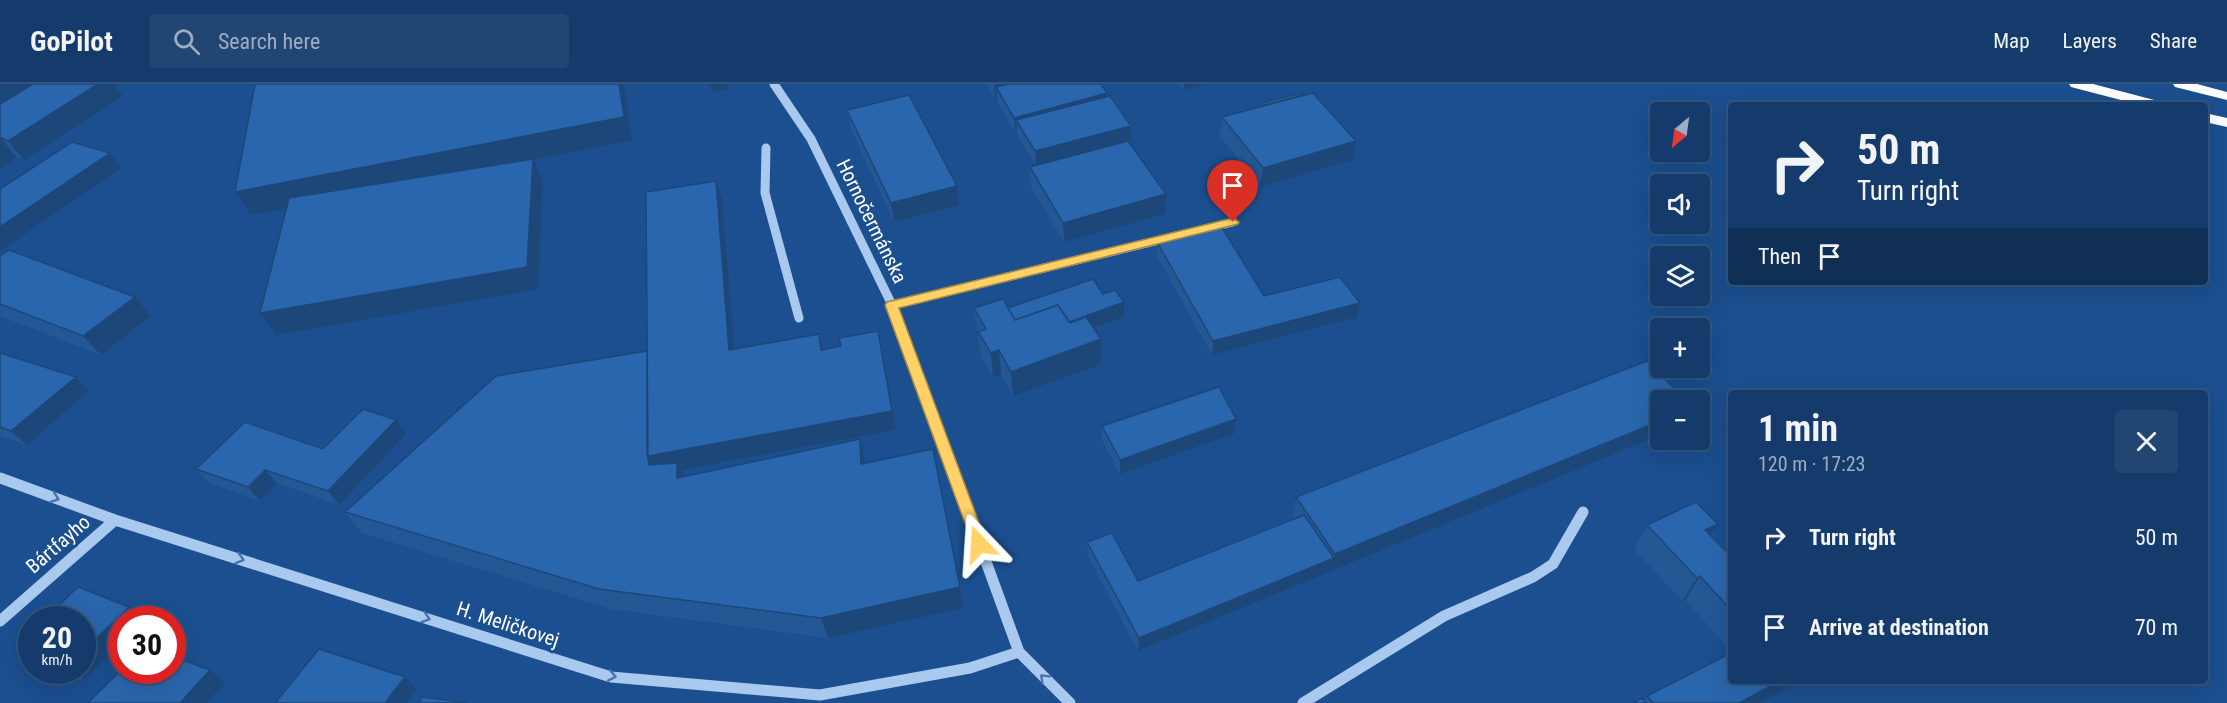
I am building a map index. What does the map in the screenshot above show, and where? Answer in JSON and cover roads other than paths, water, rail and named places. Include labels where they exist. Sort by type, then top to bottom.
[{"type":"highway","points":[[2076,84],[2145,102]]},
{"type":"highway","points":[[2180,84],[2227,96]]},
{"type":"highway","points":[[2208,118],[2227,123]]},
{"type":"street","name":"Hornočermánska","points":[[774,84],[811,139],[892,305],[1019,652],[1070,703]]},
{"type":"street","points":[[766,148],[765,193],[799,318]]},
{"type":"street","points":[[892,305],[1233,222]]},
{"type":"street","name":"H. Meličkovej","points":[[0,478],[115,520],[611,677],[819,699],[970,668],[1019,652]]},
{"type":"street","points":[[1303,703],[1444,616],[1533,577],[1553,564],[1583,512]]},
{"type":"street","name":"Bártfayho","points":[[0,621],[115,520]]}]
